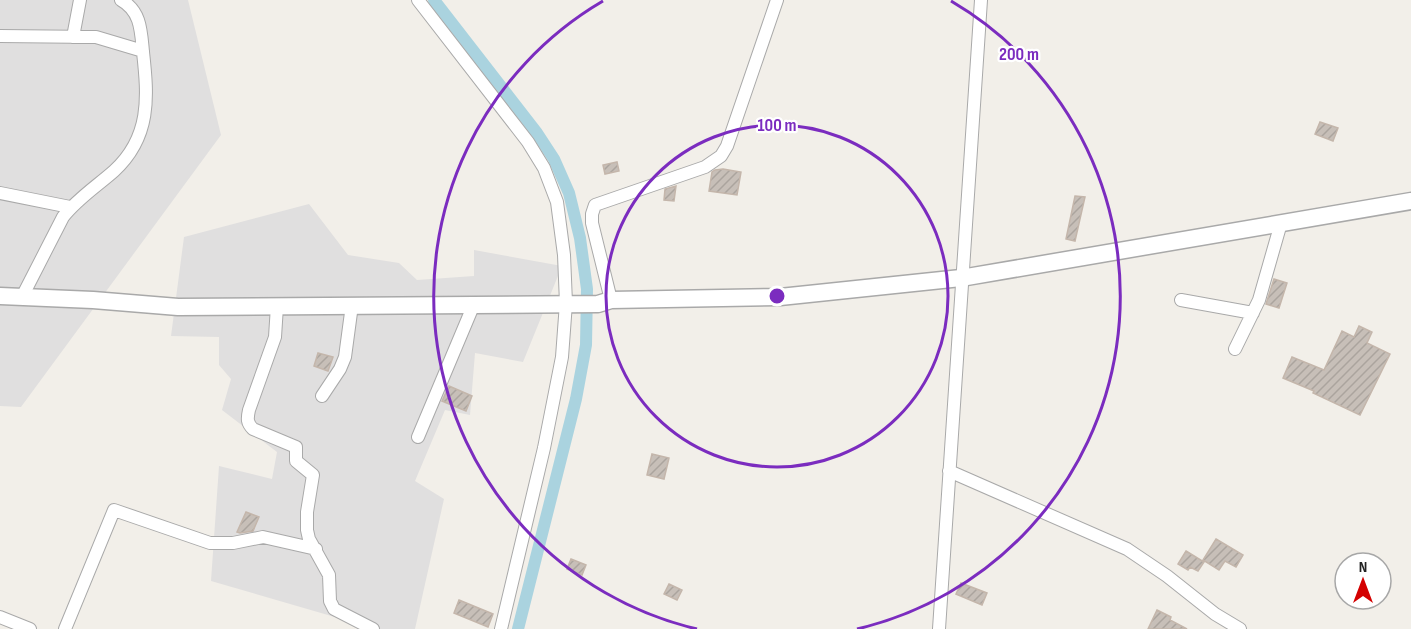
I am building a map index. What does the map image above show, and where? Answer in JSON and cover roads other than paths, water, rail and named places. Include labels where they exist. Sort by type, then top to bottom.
[{"type":"street","points":[[73,37],[80,0]]},
{"type":"street","points":[[22,297],[57,227],[70,207],[115,170],[137,141],[144,119],[147,93],[143,51],[138,17],[134,10],[121,0]]},
{"type":"street","points":[[418,0],[528,142],[543,168],[557,202],[573,303],[544,448],[501,629]]},
{"type":"street","points":[[604,302],[592,223],[595,205],[705,167],[721,156],[727,146],[777,0]]},
{"type":"street","points":[[939,629],[981,0]]},
{"type":"street","points":[[0,36],[104,39],[143,51]]},
{"type":"street","points":[[0,193],[70,207]]},
{"type":"street","points":[[0,296],[93,300],[160,306],[573,303],[780,297],[961,278],[1411,201]]},
{"type":"street","points":[[1235,349],[1253,313],[1281,223]]},
{"type":"street","points":[[1181,300],[1253,313]]},
{"type":"street","points":[[418,437],[474,304]]},
{"type":"street","points":[[322,396],[345,357],[352,305]]},
{"type":"street","points":[[277,306],[275,337],[247,419],[253,429],[296,447],[296,461],[313,475],[307,512],[307,530],[309,539],[329,575],[330,601],[334,609],[373,629]]},
{"type":"street","points":[[949,471],[1127,549],[1167,576],[1215,614],[1240,629]]},
{"type":"street","points":[[65,629],[114,510],[210,543],[232,543],[263,537],[316,549]]},
{"type":"street","points":[[0,617],[30,629]]},
{"type":"waterway","points":[[434,0],[537,133],[554,159],[569,193],[580,238],[587,289],[586,345],[576,399],[518,629]]}]
